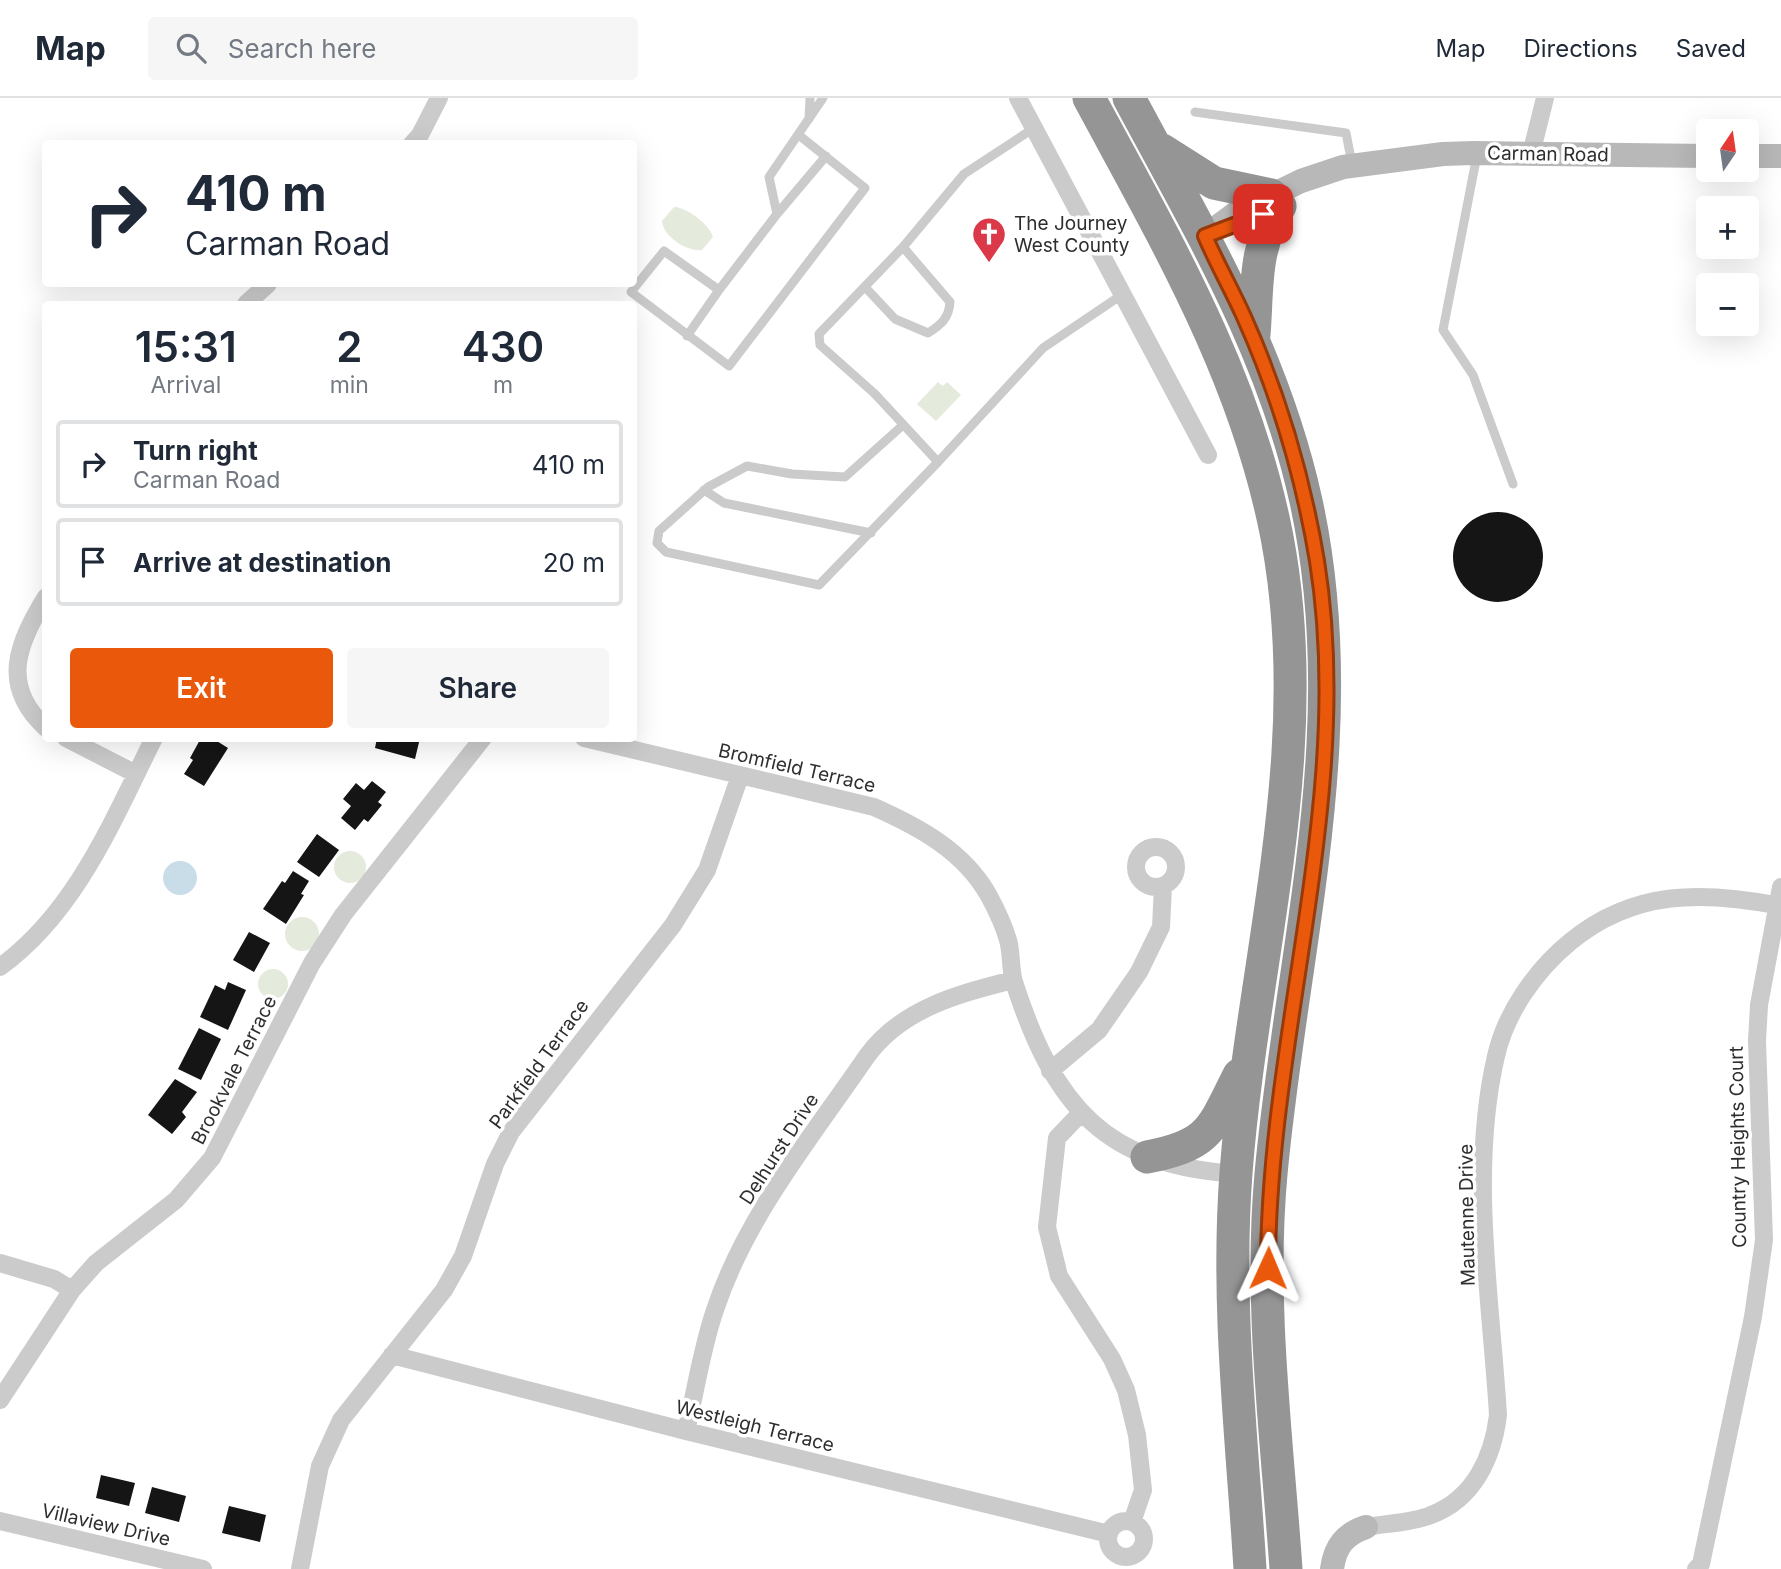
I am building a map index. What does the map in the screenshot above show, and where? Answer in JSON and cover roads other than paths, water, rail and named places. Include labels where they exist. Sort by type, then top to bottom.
[{"type":"highway","points":[[1089,98],[1171,252],[1224,360],[1264,478],[1286,601],[1291,690],[1287,778],[1236,1174],[1233,1282],[1250,1569]]},
{"type":"highway","points":[[1129,98],[1205,236],[1254,341],[1279,407],[1306,501],[1318,575],[1327,685],[1320,809],[1271,1175],[1268,1284],[1286,1569]]},
{"type":"highway","points":[[1154,144],[1214,183],[1276,201],[1259,252],[1254,341]]},
{"type":"highway","points":[[1147,1157],[1174,1152],[1200,1140],[1222,1109],[1250,1054]]},
{"type":"street","points":[[416,140],[439,98]]},
{"type":"street","points":[[1018,98],[1208,455]]},
{"type":"street","points":[[1531,154],[1545,98]]},
{"type":"street","name":"Carman Road","points":[[1276,201],[1301,181],[1353,166],[1443,154],[1696,156]]},
{"type":"street","points":[[1759,156],[1781,156]]},
{"type":"street","name":"Carman Road","points":[[1171,252],[1205,236],[1239,211],[1389,163]]},
{"type":"street","points":[[249,301],[265,287]]},
{"type":"street","points":[[42,603],[19,640],[11,669],[28,712],[42,724]]},
{"type":"street","points":[[74,742],[136,774]]},
{"type":"street","points":[[0,967],[38,936],[88,867],[152,742]]},
{"type":"street","name":"Brookvale Terrace","points":[[0,1400],[72,1290],[96,1263],[176,1200],[212,1158],[312,963],[344,915],[481,742]]},
{"type":"street","name":"Bromfield Terrace","points":[[600,742],[874,807],[909,822],[941,842],[969,868],[989,896],[1008,941],[1013,980],[1050,1071],[1080,1114],[1099,1131],[1147,1157],[1171,1164],[1236,1174],[1271,1175]]},
{"type":"street","name":"Parkfield Terrace","points":[[300,1569],[320,1466],[341,1420],[444,1290],[463,1256],[495,1164],[511,1132],[673,925],[707,870],[740,776]]},
{"type":"street","points":[[1050,1071],[1099,1030],[1139,972],[1161,927],[1163,886]]},
{"type":"street","name":"Mautenne Drive","points":[[1366,1527],[1431,1516],[1451,1505],[1478,1479],[1495,1439],[1498,1415],[1483,1182],[1489,1096],[1496,1054],[1513,1013],[1532,981],[1554,955],[1581,933],[1612,915],[1656,899],[1688,896],[1780,899]]},
{"type":"street","name":"Country Heights Court","points":[[1696,1569],[1701,1564],[1754,1317],[1764,1200],[1758,1109],[1759,1005],[1780,899]]},
{"type":"street","name":"Delhurst Drive","points":[[686,1431],[715,1308],[727,1279],[754,1226],[876,1043],[920,1010],[961,994],[1013,980]]},
{"type":"street","points":[[1080,1114],[1057,1138],[1047,1227],[1059,1276],[1112,1359],[1126,1390],[1137,1435],[1143,1490],[1132,1522]]},
{"type":"street","points":[[0,1263],[54,1279],[72,1290]]},
{"type":"street","name":"Westleigh Terrace","points":[[392,1355],[686,1431],[1109,1534]]},
{"type":"street","name":"Villaview Drive","points":[[0,1521],[203,1569]]},
{"type":"street","points":[[1132,1522],[1144,1535],[1143,1546],[1135,1555],[1123,1556],[1113,1550],[1109,1534],[1116,1524],[1132,1522]]},
{"type":"street","points":[[1332,1569],[1333,1559],[1350,1532],[1366,1527]]},
{"type":"lane","points":[[809,121],[810,98]]},
{"type":"lane","points":[[777,214],[769,177],[800,136],[823,98]]},
{"type":"lane","points":[[1195,112],[1346,133],[1353,166]]},
{"type":"lane","points":[[938,462],[875,394],[820,345],[819,334],[903,247],[964,174],[1034,128]]},
{"type":"lane","points":[[635,287],[631,292],[729,366],[865,188],[800,136]]},
{"type":"lane","points":[[1477,153],[1443,330],[1473,375],[1513,484]]},
{"type":"lane","points":[[687,336],[777,214],[826,156]]},
{"type":"lane","points":[[865,287],[895,319],[928,333],[940,326],[949,313],[950,302],[903,247]]},
{"type":"lane","points":[[637,285],[664,251],[719,290]]},
{"type":"lane","points":[[903,425],[845,477],[792,474],[747,466],[704,490],[659,531],[657,543],[666,552],[819,585],[1043,348],[1123,294]]},
{"type":"lane","points":[[704,490],[724,503],[871,533]]},
{"type":"water","points":[[180,861],[192,866],[197,878],[192,890],[180,895],[168,890],[163,878],[168,866]]},
{"type":"place","name":"The Journey West County","points":[[989,264]]}]
